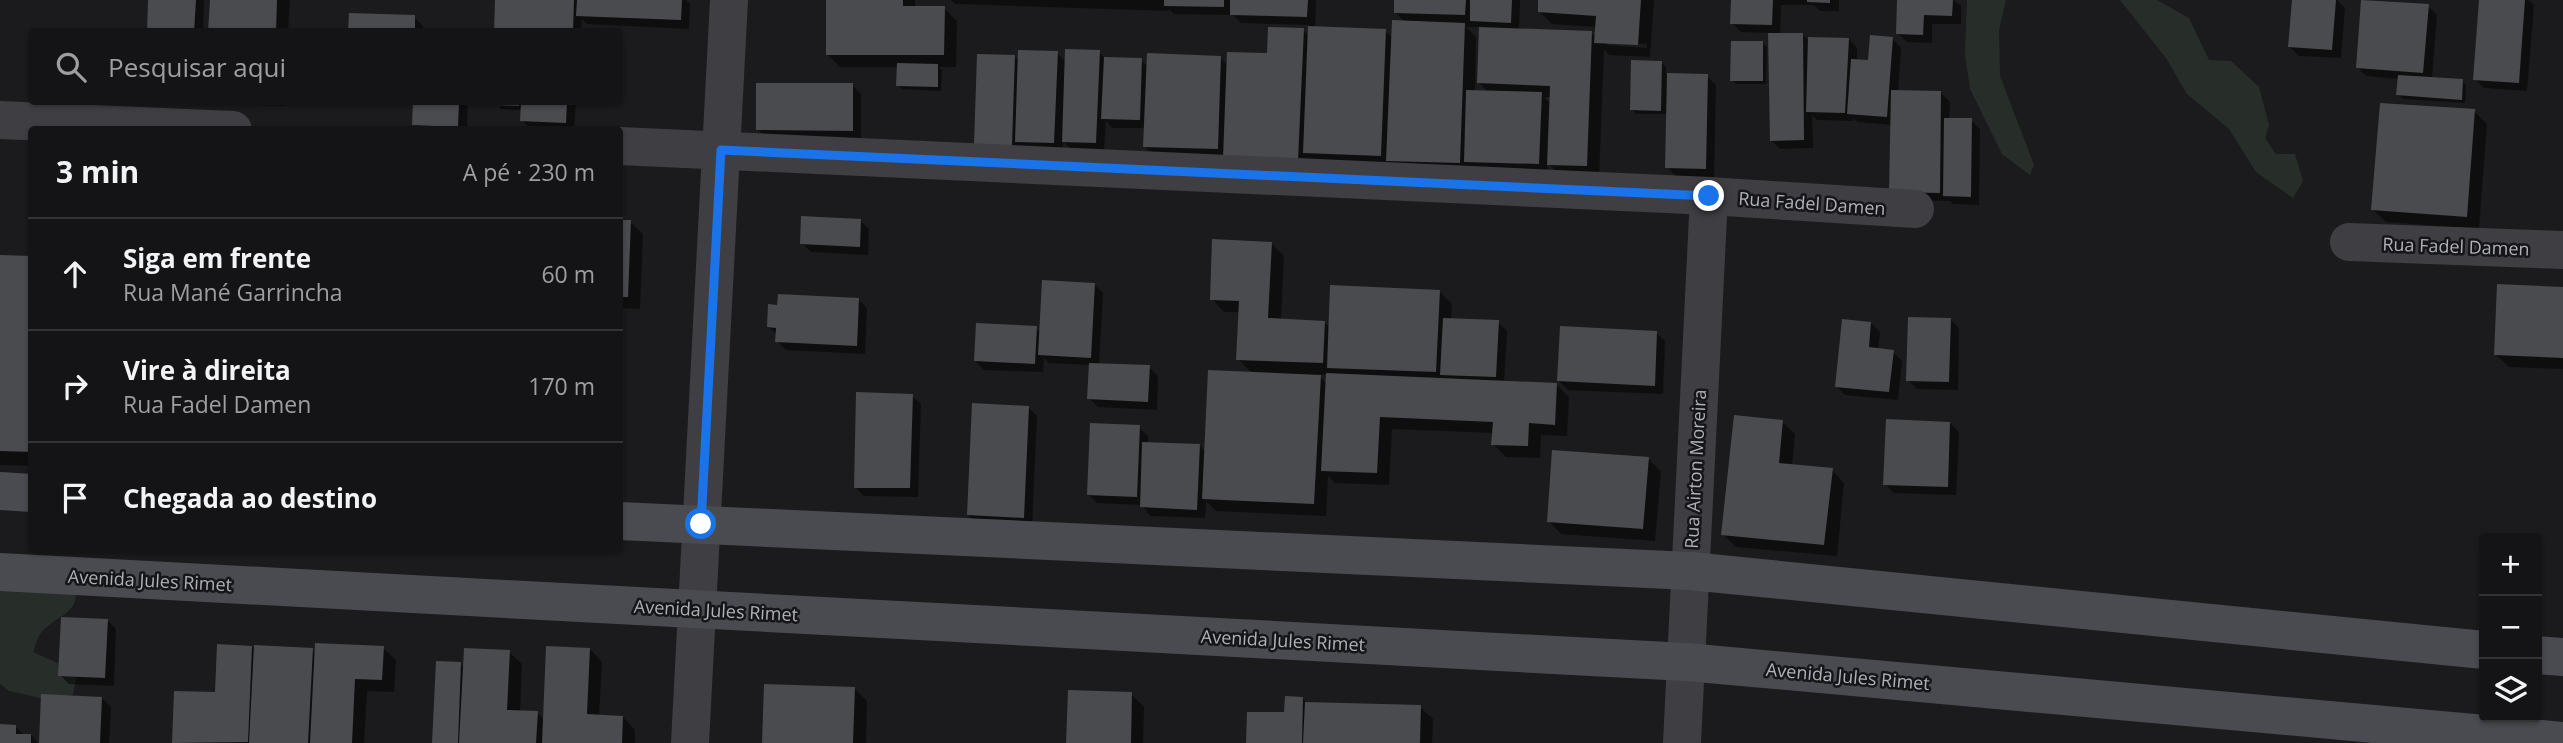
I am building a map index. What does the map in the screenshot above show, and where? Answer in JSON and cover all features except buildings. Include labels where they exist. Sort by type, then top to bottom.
[{"type":"main road","points":[[0,491],[28,493]]},
{"type":"main road","points":[[623,521],[1690,571],[2479,649]]},
{"type":"main road","name":"Avenida Jules Rimet","points":[[0,572],[1686,662],[2563,741]]},
{"type":"main road","points":[[2542,655],[2563,657]]},
{"type":"street","points":[[690,743],[729,0]]},
{"type":"street","points":[[0,120],[140,126]]},
{"type":"street","name":"Rua Fadel Damen","points":[[623,146],[1709,196],[1915,209]]},
{"type":"street","name":"Rua Airton Moreira","points":[[1682,743],[1709,196]]},
{"type":"street","name":"Rua Fadel Damen","points":[[2349,242],[2563,250]]},
{"type":"shaded area","points":[[1967,0],[2006,0],[1999,30],[2000,76],[2034,165],[2030,175],[2002,154],[1970,89],[1965,55]]},
{"type":"shaded area","points":[[2120,0],[2157,0],[2189,18],[2209,60],[2231,61],[2259,87],[2269,125],[2265,138],[2276,154],[2295,154],[2303,181],[2293,198],[2256,172],[2229,129],[2187,94],[2166,58]]},
{"type":"shaded area","points":[[0,578],[74,587],[74,603],[44,630],[33,652],[64,666],[76,678],[73,694],[58,702],[9,691],[0,684]]},
{"type":"route","points":[[701,524],[721,150],[1709,196]]}]
